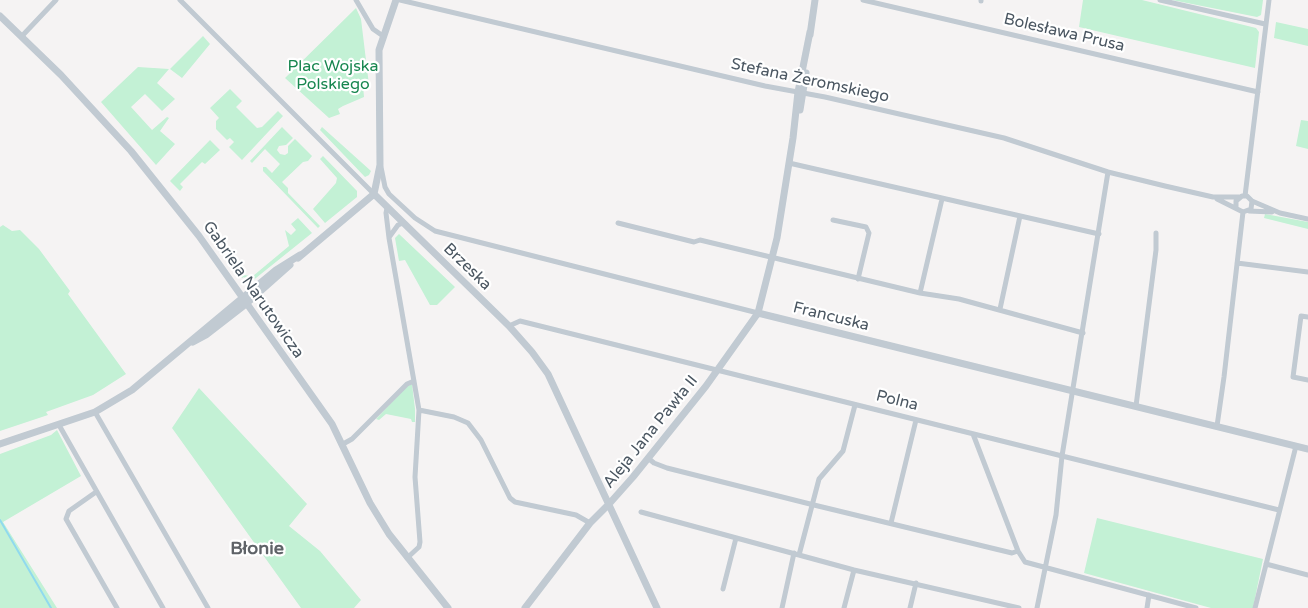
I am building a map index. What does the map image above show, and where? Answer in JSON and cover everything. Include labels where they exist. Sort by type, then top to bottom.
[{"type":"street","points":[[22,36],[56,0]]},
{"type":"street","name":"Brzeska","points":[[180,0],[402,223],[509,326],[532,352],[548,374],[657,608]]},
{"type":"street","points":[[356,0],[373,29],[383,36]]},
{"type":"street","points":[[0,444],[94,412],[132,390],[187,345],[206,335],[375,194],[380,165],[380,50],[383,36],[398,0]]},
{"type":"street","name":"Stefana Żeromskiego","points":[[398,0],[1004,138],[1108,172],[1213,197],[1236,208]]},
{"type":"street","name":"Aleja Jana Pawła II","points":[[525,608],[590,523],[648,458],[717,371],[758,313],[773,259],[814,0]]},
{"type":"street","name":"Bolesława Prusa","points":[[863,0],[1258,92]]},
{"type":"street","points":[[1160,0],[1265,24]]},
{"type":"street","points":[[1269,0],[1242,197],[1236,201],[1236,208],[1246,212],[1280,213],[1308,219]]},
{"type":"street","name":"Gabriela Narutowicza","points":[[0,16],[74,89],[139,160],[199,236],[332,424],[370,503],[389,534],[448,608]]},
{"type":"street","points":[[789,163],[1099,234]]},
{"type":"street","name":"Francuska","points":[[380,165],[385,188],[389,194],[415,218],[435,231],[1308,449]]},
{"type":"street","points":[[1037,608],[1057,507],[1062,456],[1108,172]]},
{"type":"street","name":"Stefana Żeromskiego","points":[[1213,197],[1242,197]]},
{"type":"street","points":[[1242,197],[1280,213]]},
{"type":"street","points":[[920,293],[942,199]]},
{"type":"street","points":[[1217,426],[1237,263],[1246,212],[1252,206],[1252,201]]},
{"type":"street","points":[[387,208],[389,238],[419,410],[415,477],[420,542],[419,547],[407,558]]},
{"type":"street","points":[[1000,309],[1020,216]]},
{"type":"street","points":[[833,220],[866,227],[868,233],[858,279]]},
{"type":"street","points":[[618,222],[694,242],[700,240],[858,279],[959,299],[1083,333]]},
{"type":"street","points":[[389,238],[402,223]]},
{"type":"street","points":[[1136,406],[1156,250],[1156,233]]},
{"type":"street","points":[[1237,263],[1308,272]]},
{"type":"street","points":[[1308,317],[1301,316],[1293,377],[1308,380]]},
{"type":"street","name":"Polna","points":[[509,326],[520,321],[1279,510]]},
{"type":"street","points":[[343,444],[352,439],[407,384],[414,381]]},
{"type":"street","points":[[782,608],[814,505],[819,479],[843,451],[855,405]]},
{"type":"street","points":[[419,410],[454,417],[468,423],[481,440],[510,498],[515,502],[576,515],[590,523]]},
{"type":"street","points":[[94,412],[208,608]]},
{"type":"street","points":[[891,523],[916,420]]},
{"type":"street","points":[[59,425],[164,608]]},
{"type":"street","points":[[973,434],[1018,551],[1025,562],[1197,608]]},
{"type":"street","points":[[1255,608],[1296,446]]},
{"type":"street","points":[[648,458],[667,468],[814,505],[1012,553],[1018,551]]},
{"type":"street","points":[[96,492],[69,511],[66,519],[117,608]]},
{"type":"street","points":[[641,512],[854,570],[1018,608]]},
{"type":"street","points":[[723,589],[736,538]]},
{"type":"street","points":[[1266,564],[1308,574]]},
{"type":"street","points":[[844,608],[854,570]]},
{"type":"street","points":[[910,608],[916,583]]},
{"type":"street","points":[[1147,608],[1149,595]]},
{"type":"green space","points":[[1083,0],[1142,0],[1256,28],[1259,32],[1255,68],[1079,27]]},
{"type":"green space","points":[[1172,0],[1263,0],[1261,15],[1257,17]]},
{"type":"green space","name":"Plac Wojska Polskiego","points":[[356,8],[361,19],[369,85],[363,86],[364,97],[338,109],[340,114],[329,118],[285,78]]},
{"type":"green space","points":[[1276,22],[1308,29],[1308,46],[1274,38]]},
{"type":"green space","points":[[203,36],[210,44],[182,78],[170,69]]},
{"type":"green space","points":[[138,67],[169,69],[157,83],[175,99],[162,111],[145,94],[131,107],[152,130],[167,117],[169,118],[160,131],[175,144],[156,165],[101,102]]},
{"type":"green space","points":[[230,89],[242,101],[236,107],[257,128],[262,127],[278,111],[283,116],[242,160],[229,147],[234,142],[230,138],[227,140],[216,129],[216,121],[219,118],[210,108]]},
{"type":"green space","points":[[1301,120],[1308,121],[1308,149],[1296,146]]},
{"type":"green space","points":[[282,127],[293,138],[286,145],[279,146],[277,150],[280,154],[288,153],[288,146],[295,139],[312,156],[282,182],[288,188],[288,193],[320,226],[318,228],[263,171],[263,167],[266,167],[272,173],[280,164],[265,149],[252,163],[250,161]]},
{"type":"green space","points":[[322,127],[371,171],[369,175],[365,177],[320,130]]},
{"type":"green space","points":[[210,140],[220,150],[205,164],[202,162],[180,184],[183,187],[180,191],[170,181]]},
{"type":"green space","points":[[323,156],[357,191],[357,197],[325,223],[313,209],[336,183],[337,178],[320,159]]},
{"type":"green space","points":[[1265,214],[1308,222],[1308,229],[1264,218]]},
{"type":"green space","points":[[298,218],[312,233],[246,284],[246,279],[242,278],[209,233],[242,275],[253,276],[289,246],[285,230],[291,235],[296,230],[291,224]]},
{"type":"green space","points":[[3,225],[12,231],[20,230],[39,249],[70,291],[68,294],[126,374],[93,395],[46,412],[48,415],[0,431],[0,227]]},
{"type":"green space","points":[[399,234],[455,287],[437,305],[430,305],[405,260],[399,261],[395,238]]},
{"type":"green space","points":[[412,384],[415,422],[411,419],[386,414],[379,420],[376,419],[406,387]]},
{"type":"green space","points":[[199,388],[307,504],[289,526],[320,551],[361,600],[354,608],[301,608],[172,428]]},
{"type":"green space","points":[[57,430],[81,476],[3,522],[57,608],[0,608],[0,454],[51,435]]},
{"type":"green space","points":[[1097,518],[1263,559],[1253,608],[1211,608],[1084,573]]},
{"type":"waterway","points":[[0,520],[51,608]]},
{"type":"district","name":"Błonie","points":[[257,549]]}]
